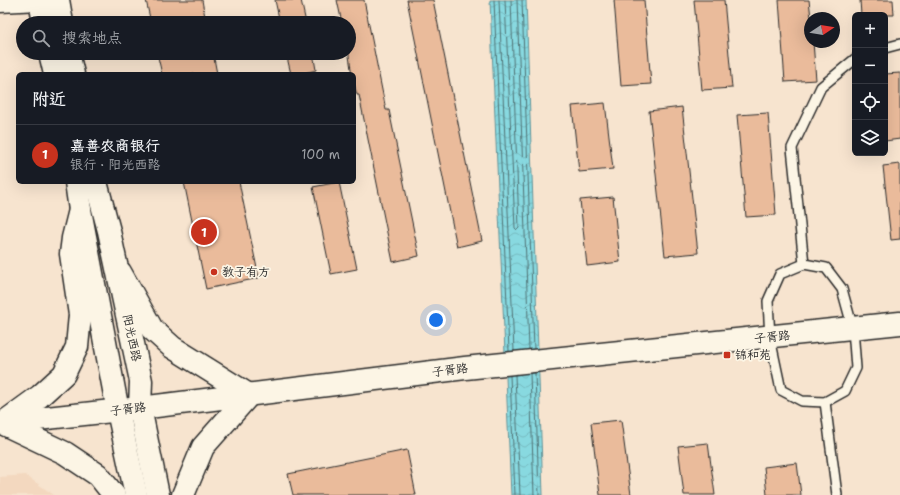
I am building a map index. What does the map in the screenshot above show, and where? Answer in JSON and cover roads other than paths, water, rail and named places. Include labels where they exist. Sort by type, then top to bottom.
[{"type":"street","points":[[0,3],[46,0]]},
{"type":"street","points":[[45,16],[46,0]]},
{"type":"street","points":[[46,0],[57,16]]},
{"type":"street","points":[[52,60],[55,72]]},
{"type":"street","points":[[70,60],[73,72]]},
{"type":"street","points":[[76,184],[118,411],[136,495]]},
{"type":"street","name":"阳光西路","points":[[96,184],[116,264],[141,381],[140,408],[158,495]]},
{"type":"street","points":[[1,423],[40,396],[64,374],[77,347],[80,315],[70,254],[72,238],[80,210]]},
{"type":"street","points":[[116,264],[152,329],[178,351],[249,395],[203,447],[182,495]]},
{"type":"street","name":"子胥路","points":[[1,423],[118,411],[465,368],[770,338],[900,323]]},
{"type":"street","points":[[1,423],[65,453],[98,475],[114,495]]},
{"type":"lane","points":[[888,47],[900,44]]},
{"type":"lane","points":[[804,264],[792,148],[821,88],[852,62]]},
{"type":"lane","points":[[804,264],[826,268],[842,289],[853,329],[856,368],[845,391],[825,402],[802,401],[781,390],[770,338],[768,301],[780,274],[804,264]]},
{"type":"lane","points":[[825,402],[836,495]]},
{"type":"water","points":[[490,0],[526,0],[543,495],[511,495]]},
{"type":"place","name":"嘉善农商银行","points":[[204,232]]},
{"type":"place","name":"教子有方","points":[[214,272]]},
{"type":"place","name":"锦和苑","points":[[727,355]]}]
